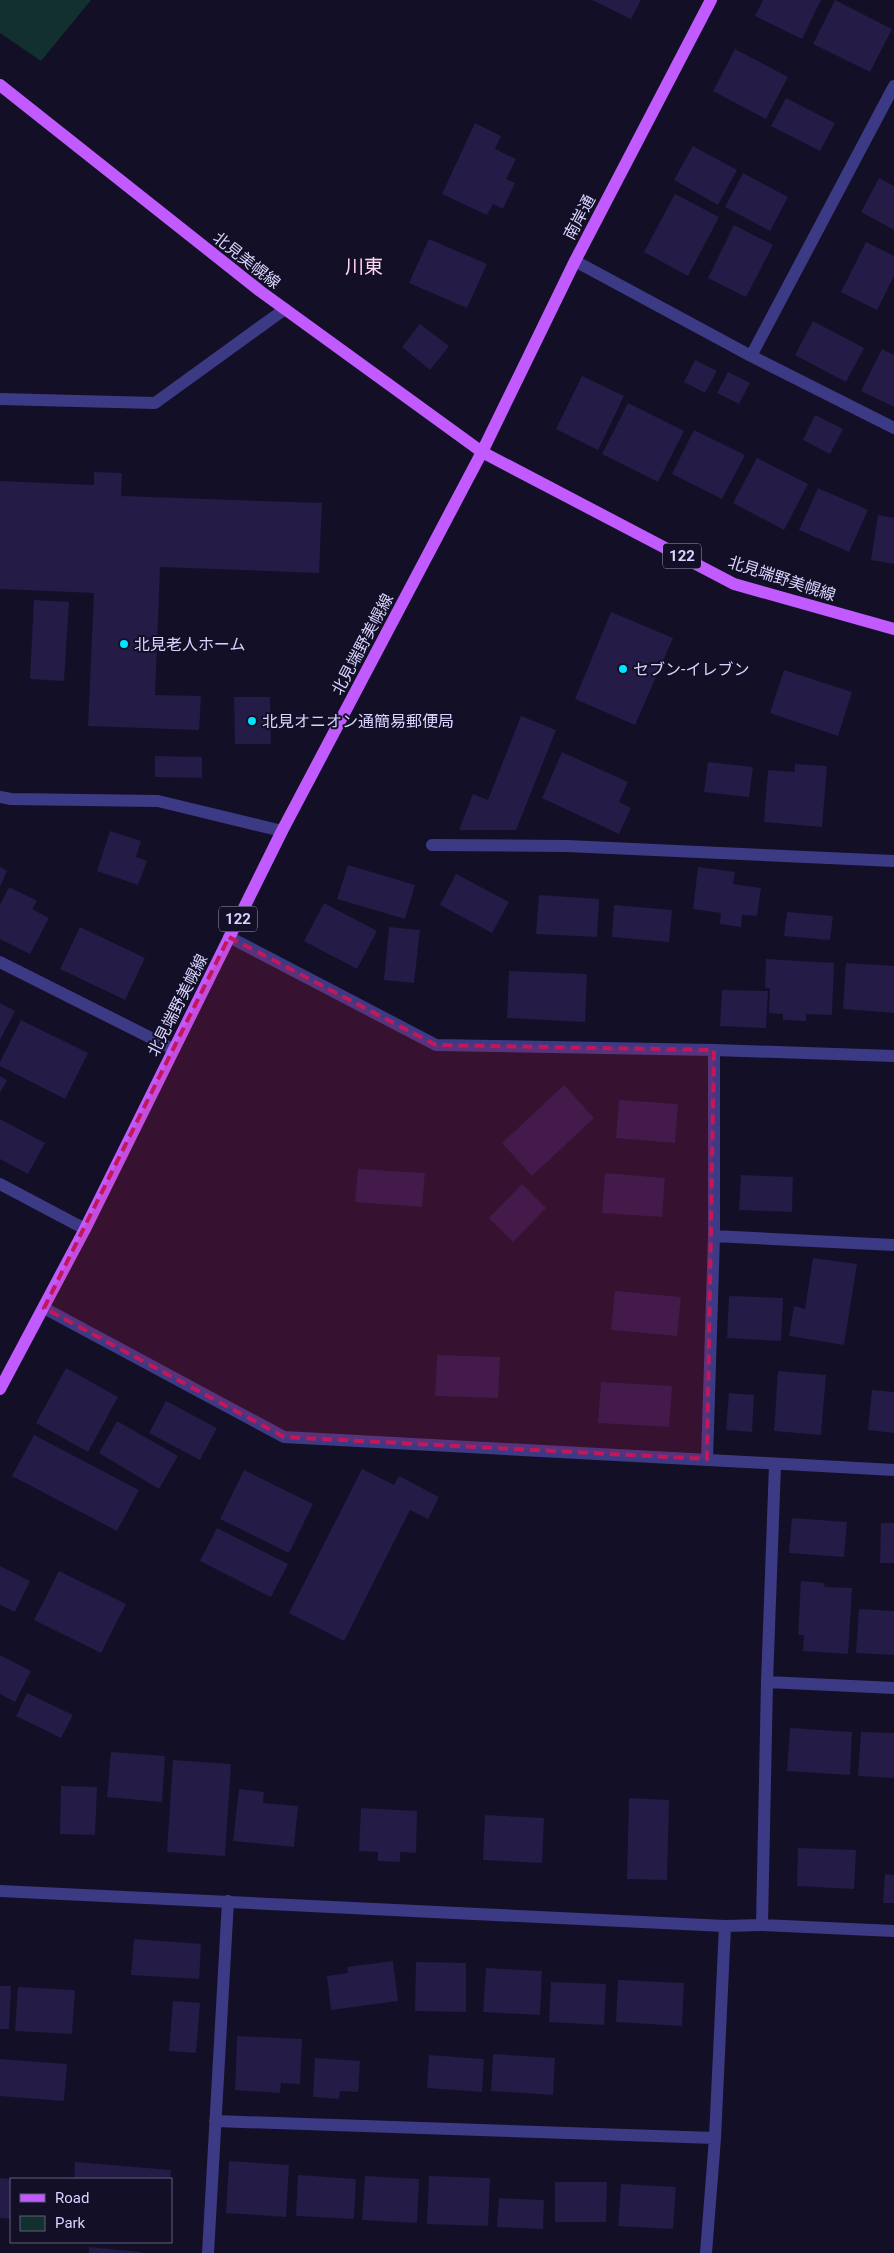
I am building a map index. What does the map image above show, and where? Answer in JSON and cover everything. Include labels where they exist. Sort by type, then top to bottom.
[{"type":"main road","name":"南岸通","points":[[482,452],[575,261],[711,0]]},
{"type":"main road","name":"北見美幌線","points":[[0,85],[285,310],[482,452]]},
{"type":"main road","name":"北見端野美幌線","points":[[0,1389],[86,1229],[282,831],[482,452],[734,584],[894,629]]},
{"type":"street","points":[[751,356],[894,86]]},
{"type":"street","points":[[575,261],[751,356],[894,428]]},
{"type":"street","points":[[0,399],[155,403],[285,310]]},
{"type":"street","points":[[0,797],[11,799],[158,801],[282,831]]},
{"type":"street","points":[[432,845],[568,846],[894,861]]},
{"type":"street","points":[[229,937],[436,1045],[714,1050],[894,1056]]},
{"type":"street","points":[[0,962],[173,1049]]},
{"type":"street","points":[[707,1459],[714,1236],[714,1050]]},
{"type":"street","points":[[0,1184],[86,1229]]},
{"type":"street","points":[[714,1236],[894,1245]]},
{"type":"street","points":[[44,1308],[284,1437],[894,1470]]},
{"type":"street","points":[[762,1925],[776,1465]]},
{"type":"street","points":[[768,1682],[894,1688]]},
{"type":"street","points":[[0,1892],[228,1901],[724,1926],[762,1925],[894,1931]]},
{"type":"street","points":[[208,2253],[228,1901]]},
{"type":"street","points":[[706,2253],[715,2138],[724,1926]]},
{"type":"street","points":[[215,2121],[715,2138]]},
{"type":"highlighted area","points":[[229,937],[436,1045],[714,1050],[707,1459],[284,1437],[44,1308]]},
{"type":"green space","points":[[0,0],[91,0],[41,61],[0,33]]},
{"type":"building","points":[[592,0],[641,0],[631,19]]},
{"type":"building","points":[[763,0],[821,0],[802,39],[755,16]]},
{"type":"building","points":[[835,0],[892,29],[870,72],[813,44]]},
{"type":"building","points":[[735,49],[788,77],[766,119],[713,91]]},
{"type":"building","points":[[786,98],[835,123],[820,151],[771,126]]},
{"type":"building","points":[[475,123],[501,136],[495,149],[516,159],[506,179],[515,183],[503,209],[493,204],[487,215],[442,194]]},
{"type":"building","points":[[693,146],[737,170],[718,205],[674,180]]},
{"type":"building","points":[[743,173],[788,197],[770,231],[725,207]]},
{"type":"building","points":[[879,178],[894,186],[894,230],[861,212]]},
{"type":"building","points":[[675,194],[719,217],[688,276],[644,252]]},
{"type":"building","points":[[734,225],[773,245],[746,297],[708,278]]},
{"type":"building","points":[[429,239],[487,264],[467,308],[409,283]]},
{"type":"building","points":[[866,242],[894,256],[894,276],[877,310],[841,292]]},
{"type":"building","points":[[813,321],[864,348],[846,382],[795,355]]},
{"type":"building","points":[[420,324],[449,346],[430,370],[402,347]]},
{"type":"building","points":[[882,349],[894,355],[894,407],[861,391]]},
{"type":"building","points":[[695,360],[717,371],[705,393],[684,382]]},
{"type":"building","points":[[728,372],[750,383],[739,404],[717,393]]},
{"type":"building","points":[[582,376],[624,396],[598,450],[556,429]]},
{"type":"building","points":[[628,403],[684,431],[658,482],[602,454]]},
{"type":"building","points":[[815,415],[843,429],[830,454],[803,440]]},
{"type":"building","points":[[694,430],[745,455],[722,499],[672,474]]},
{"type":"building","points":[[757,458],[808,484],[784,530],[733,503]]},
{"type":"building","name":"北見老人ホーム","points":[[94,472],[122,473],[121,496],[322,503],[319,573],[160,567],[155,695],[201,696],[199,730],[88,726],[94,593],[0,589],[0,481],[94,485]]},
{"type":"building","points":[[818,488],[868,510],[849,552],[799,530]]},
{"type":"building","points":[[878,515],[894,518],[894,564],[871,560]]},
{"type":"building","points":[[34,600],[69,602],[64,681],[30,679]]},
{"type":"building","name":"セブン-イレブン","points":[[611,612],[673,638],[635,725],[575,699]]},
{"type":"building","points":[[784,670],[852,692],[838,736],[770,713]]},
{"type":"building","name":"北見オニオン通簡易郵便局","points":[[234,697],[270,697],[271,744],[235,744]]},
{"type":"building","points":[[521,716],[556,730],[516,830],[459,830],[473,794],[488,800]]},
{"type":"building","points":[[562,752],[628,782],[619,802],[631,808],[619,834],[542,798]]},
{"type":"building","points":[[155,756],[202,757],[202,778],[155,777]]},
{"type":"building","points":[[708,762],[753,767],[749,797],[704,792]]},
{"type":"building","points":[[795,764],[827,766],[822,827],[764,822],[768,770],[795,772]]},
{"type":"building","points":[[110,831],[141,841],[136,857],[147,861],[138,885],[97,871]]},
{"type":"building","points":[[348,865],[415,885],[405,919],[337,899]]},
{"type":"building","points":[[0,867],[7,871],[0,887]]},
{"type":"building","points":[[698,867],[735,872],[733,884],[761,888],[757,916],[742,915],[741,927],[720,924],[721,913],[693,909]]},
{"type":"building","points":[[456,874],[509,902],[492,933],[440,905]]},
{"type":"building","points":[[9,887],[37,901],[32,909],[49,918],[30,954],[0,939],[0,905]]},
{"type":"building","points":[[539,895],[599,899],[597,937],[536,934]]},
{"type":"building","points":[[324,903],[377,931],[357,969],[304,941]]},
{"type":"building","points":[[614,905],[672,910],[669,942],[612,937]]},
{"type":"building","points":[[787,912],[833,916],[830,940],[784,936]]},
{"type":"building","points":[[80,927],[145,958],[125,1000],[60,969]]},
{"type":"building","points":[[389,927],[420,930],[414,983],[384,980]]},
{"type":"building","points":[[766,959],[834,963],[832,1015],[806,1014],[806,1021],[783,1020],[783,1014],[769,1013],[770,988],[765,988]]},
{"type":"building","points":[[846,963],[894,966],[894,1013],[843,1009]]},
{"type":"building","points":[[509,971],[587,974],[585,1022],[507,1018]]},
{"type":"building","points":[[722,990],[768,991],[766,1028],[720,1026]]},
{"type":"building","points":[[0,1003],[15,1011],[0,1040]]},
{"type":"building","points":[[21,1020],[88,1053],[65,1099],[0,1066],[0,1062]]},
{"type":"building","points":[[0,1076],[7,1080],[0,1093]]},
{"type":"building","points":[[564,1085],[594,1118],[532,1176],[502,1143]]},
{"type":"building","points":[[619,1100],[678,1104],[675,1143],[616,1138]]},
{"type":"building","points":[[0,1119],[45,1143],[28,1174],[0,1159]]},
{"type":"building","points":[[358,1169],[425,1173],[422,1207],[355,1202]]},
{"type":"building","points":[[605,1173],[665,1178],[662,1217],[602,1213]]},
{"type":"building","points":[[741,1175],[793,1177],[792,1212],[739,1210]]},
{"type":"building","points":[[522,1184],[546,1208],[513,1242],[489,1218]]},
{"type":"building","points":[[813,1258],[857,1264],[844,1345],[789,1336],[794,1306],[805,1309]]},
{"type":"building","points":[[615,1291],[681,1297],[677,1336],[611,1330]]},
{"type":"building","points":[[729,1296],[783,1298],[781,1341],[727,1338]]},
{"type":"building","points":[[437,1355],[500,1357],[498,1398],[435,1396]]},
{"type":"building","points":[[66,1368],[118,1397],[88,1452],[36,1423]]},
{"type":"building","points":[[778,1371],[826,1375],[821,1435],[774,1431]]},
{"type":"building","points":[[601,1382],[672,1386],[669,1427],[598,1423]]},
{"type":"building","points":[[872,1390],[894,1392],[894,1433],[868,1430]]},
{"type":"building","points":[[729,1393],[754,1395],[752,1432],[726,1430]]},
{"type":"building","points":[[166,1401],[217,1428],[200,1460],[149,1433]]},
{"type":"building","points":[[117,1421],[178,1456],[159,1489],[99,1453]]},
{"type":"building","points":[[34,1435],[139,1490],[117,1531],[12,1476]]},
{"type":"building","points":[[362,1469],[394,1485],[399,1476],[439,1497],[428,1519],[410,1510],[344,1641],[289,1613]]},
{"type":"building","points":[[244,1470],[313,1504],[289,1553],[220,1519]]},
{"type":"building","points":[[792,1518],[847,1522],[844,1557],[789,1553]]},
{"type":"building","points":[[881,1523],[894,1523],[894,1563],[880,1563]]},
{"type":"building","points":[[217,1528],[288,1564],[271,1597],[200,1561]]},
{"type":"building","points":[[0,1566],[30,1581],[15,1612],[0,1605]]},
{"type":"building","points":[[59,1571],[126,1604],[101,1653],[34,1620]]},
{"type":"building","points":[[801,1581],[825,1583],[824,1587],[852,1588],[848,1654],[803,1651],[804,1635],[798,1635]]},
{"type":"building","points":[[859,1609],[894,1611],[894,1655],[856,1653]]},
{"type":"building","points":[[0,1655],[31,1671],[15,1702],[0,1694]]},
{"type":"building","points":[[27,1693],[73,1715],[61,1738],[16,1716]]},
{"type":"building","points":[[790,1728],[852,1732],[850,1775],[787,1771]]},
{"type":"building","points":[[861,1732],[894,1733],[894,1778],[858,1776]]},
{"type":"building","points":[[111,1752],[165,1756],[162,1802],[107,1797]]},
{"type":"building","points":[[173,1760],[231,1764],[225,1856],[167,1852]]},
{"type":"building","points":[[61,1786],[97,1787],[95,1835],[60,1834]]},
{"type":"building","points":[[239,1789],[264,1792],[263,1803],[298,1806],[294,1847],[233,1841]]},
{"type":"building","points":[[629,1798],[669,1800],[667,1880],[627,1879]]},
{"type":"building","points":[[361,1808],[417,1811],[416,1853],[400,1852],[400,1862],[378,1861],[378,1852],[359,1851]]},
{"type":"building","points":[[485,1815],[544,1818],[542,1863],[483,1860]]},
{"type":"building","points":[[798,1848],[856,1850],[854,1889],[797,1886]]},
{"type":"building","points":[[885,1874],[894,1875],[894,1903],[883,1903]]},
{"type":"building","points":[[134,1939],[201,1944],[199,1979],[131,1975]]},
{"type":"building","points":[[393,1961],[398,2001],[331,2010],[327,1976],[348,1973],[347,1967]]},
{"type":"building","points":[[416,1962],[466,1963],[466,2012],[415,2011]]},
{"type":"building","points":[[486,1968],[542,1971],[540,2015],[483,2012]]},
{"type":"building","points":[[618,1980],[684,1983],[682,2026],[616,2022]]},
{"type":"building","points":[[551,1982],[606,1984],[604,2025],[549,2022]]},
{"type":"building","points":[[0,1986],[11,1986],[9,2029],[0,2029]]},
{"type":"building","points":[[18,1987],[75,1990],[72,2034],[15,2031]]},
{"type":"building","points":[[173,2001],[200,2003],[196,2053],[169,2051]]},
{"type":"building","points":[[237,2036],[302,2039],[300,2084],[281,2083],[280,2093],[235,2090]]},
{"type":"building","points":[[493,2054],[555,2058],[553,2095],[491,2091]]},
{"type":"building","points":[[429,2055],[484,2059],[482,2092],[427,2088]]},
{"type":"building","points":[[315,2058],[360,2061],[358,2092],[340,2091],[339,2099],[313,2097]]},
{"type":"building","points":[[0,2059],[67,2064],[64,2101],[0,2096]]},
{"type":"building","points":[[229,2161],[289,2165],[286,2217],[226,2213]]},
{"type":"building","points":[[75,2162],[171,2170],[170,2178],[74,2178]]},
{"type":"building","points":[[298,2175],[356,2179],[354,2219],[296,2216]]},
{"type":"building","points":[[365,2176],[419,2179],[417,2223],[362,2220]]},
{"type":"building","points":[[429,2176],[490,2178],[488,2226],[427,2224]]},
{"type":"building","points":[[0,2178],[10,2179],[10,2219],[0,2218]]},
{"type":"building","points":[[555,2182],[607,2182],[606,2222],[555,2222]]},
{"type":"building","points":[[621,2184],[676,2187],[673,2229],[618,2226]]},
{"type":"building","points":[[499,2198],[544,2200],[543,2229],[497,2227]]},
{"type":"building","points":[[89,2247],[141,2252],[141,2253],[89,2253]]},
{"type":"place","name":"北見老人ホーム","points":[[124,644]]},
{"type":"place","name":"セブン-イレブン","points":[[623,669]]},
{"type":"place","name":"北見オニオン通簡易郵便局","points":[[252,721]]},
{"type":"district","name":"川東","points":[[364,266]]}]
